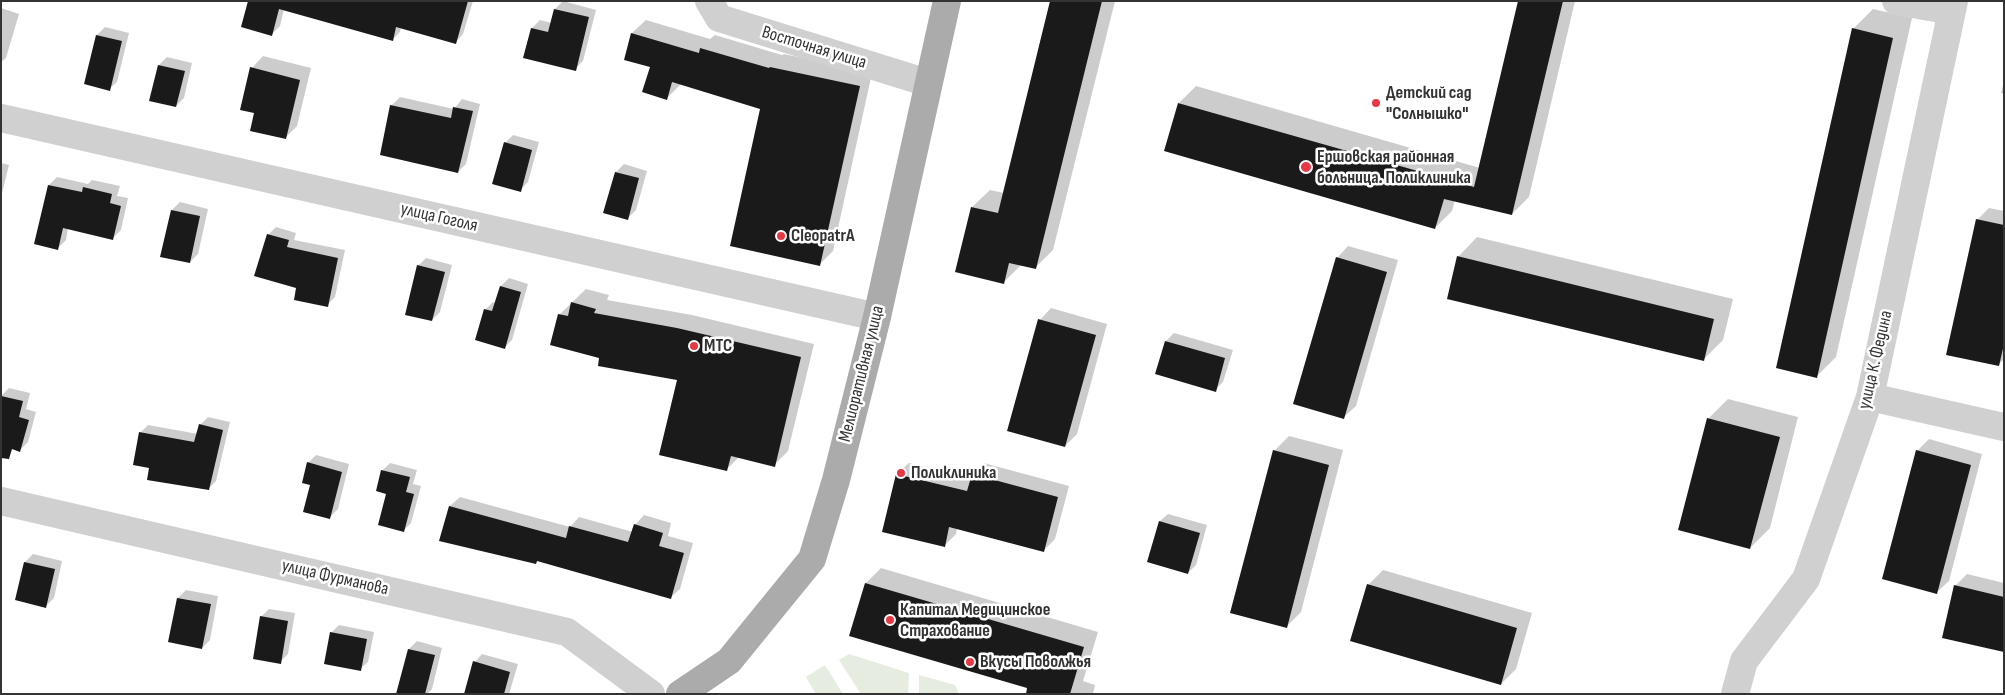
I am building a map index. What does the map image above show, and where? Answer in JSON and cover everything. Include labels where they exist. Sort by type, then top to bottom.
[{"type":"main road","name":"Мелиоративная улица","points":[[680,694],[729,661],[812,559],[836,480],[877,317],[947,1]]},
{"type":"street","name":"Восточная улица","points":[[709,1],[719,18],[928,83]]},
{"type":"street","points":[[1896,1],[1953,6]]},
{"type":"street","name":"улица К. Федина","points":[[1735,694],[1744,661],[1806,579],[1870,397],[1953,6]]},
{"type":"street","name":"улица Гоголя","points":[[1,118],[877,317]]},
{"type":"street","points":[[1870,397],[2004,427]]},
{"type":"street","name":"улица Фурманова","points":[[1,501],[567,632],[651,694]]},
{"type":"shaded area","points":[[849,654],[909,673],[908,694],[861,694],[839,660]]},
{"type":"shaded area","points":[[825,665],[843,694],[816,694],[806,677]]},
{"type":"shaded area","points":[[919,675],[955,685],[959,694],[919,694]]},
{"type":"building","points":[[248,1],[468,1],[456,44],[396,27],[393,41],[279,9],[272,36],[241,27]]},
{"type":"building","points":[[1050,1],[1102,1],[1036,269],[1009,263],[1004,284],[955,272],[971,207],[998,213]]},
{"type":"building","points":[[1518,1],[1563,1],[1512,215],[1444,199],[1435,229],[1164,151],[1178,103],[1474,187]]},
{"type":"building","points":[[554,9],[589,17],[576,71],[523,58],[531,28],[548,32]]},
{"type":"building","points":[[1852,28],[1893,38],[1817,378],[1776,368]]},
{"type":"building","points":[[631,33],[699,53],[700,48],[769,68],[860,86],[820,266],[730,246],[760,109],[672,82],[667,100],[642,92],[650,67],[624,60]]},
{"type":"building","points":[[96,35],[122,41],[110,91],[84,84]]},
{"type":"building","points":[[158,65],[185,71],[176,107],[149,101]]},
{"type":"building","points":[[250,67],[300,80],[286,139],[250,131],[254,113],[240,110]]},
{"type":"building","points":[[390,105],[451,118],[453,107],[473,111],[458,173],[380,155]]},
{"type":"building","points":[[504,142],[532,150],[521,192],[492,184]]},
{"type":"building","points":[[615,172],[639,178],[628,220],[603,213]]},
{"type":"building","points":[[48,185],[82,192],[83,187],[112,194],[110,203],[121,206],[113,240],[63,228],[58,250],[34,244]]},
{"type":"building","points":[[171,210],[200,216],[190,263],[160,257]]},
{"type":"building","points":[[1976,219],[2004,225],[2004,344],[1999,366],[1946,355]]},
{"type":"building","points":[[267,234],[289,240],[287,247],[338,258],[328,307],[294,300],[296,288],[254,276]]},
{"type":"building","points":[[1457,256],[1714,319],[1704,361],[1447,299]]},
{"type":"building","points":[[1336,257],[1387,272],[1344,419],[1293,404]]},
{"type":"building","points":[[417,265],[445,272],[432,321],[405,315]]},
{"type":"building","points":[[500,286],[521,292],[505,349],[475,340],[484,309],[492,311]]},
{"type":"building","points":[[571,302],[596,309],[594,313],[677,328],[801,357],[775,467],[731,456],[727,471],[659,455],[677,380],[598,366],[599,358],[550,345],[558,314],[568,316]]},
{"type":"building","points":[[1038,319],[1096,335],[1065,447],[1007,431]]},
{"type":"building","points":[[1165,341],[1225,358],[1216,392],[1155,374]]},
{"type":"building","points":[[1,396],[23,401],[19,417],[29,420],[20,452],[12,449],[9,459],[1,458]]},
{"type":"building","points":[[1707,418],[1780,437],[1750,549],[1678,530]]},
{"type":"building","points":[[199,424],[223,430],[209,490],[147,480],[149,468],[133,465],[139,432],[194,442]]},
{"type":"building","points":[[1273,450],[1329,465],[1287,628],[1230,613]]},
{"type":"building","points":[[1916,450],[1971,465],[1937,594],[1882,579]]},
{"type":"building","points":[[307,462],[342,472],[330,519],[303,512],[310,485],[302,483]]},
{"type":"building","points":[[381,470],[410,477],[406,492],[414,494],[404,532],[378,525],[386,494],[376,491]]},
{"type":"building","points":[[896,474],[967,491],[972,474],[1058,497],[1044,552],[949,527],[945,547],[882,532]]},
{"type":"building","points":[[449,506],[566,538],[569,526],[628,542],[634,524],[663,533],[659,546],[684,553],[671,599],[537,561],[536,564],[439,541]]},
{"type":"building","points":[[1159,521],[1200,533],[1188,574],[1147,562]]},
{"type":"building","points":[[24,562],[55,569],[46,608],[15,600]]},
{"type":"building","points":[[865,583],[1084,647],[1070,694],[1026,694],[1027,688],[849,636]]},
{"type":"building","points":[[1367,584],[1517,628],[1501,685],[1350,641]]},
{"type":"building","points":[[1954,585],[2004,597],[2004,652],[1942,638]]},
{"type":"building","points":[[177,598],[211,604],[202,649],[168,642]]},
{"type":"building","points":[[260,616],[288,621],[281,664],[253,659]]},
{"type":"building","points":[[330,632],[367,639],[361,671],[324,664]]},
{"type":"building","points":[[408,649],[435,655],[425,694],[396,694]]},
{"type":"building","points":[[473,661],[510,672],[504,694],[464,694]]},
{"type":"place","name":"Детский сад \"Солнышко\"","points":[[1376,103]]},
{"type":"place","name":"Ершовская районная больница. Поликлиника","points":[[1306,167]]},
{"type":"place","name":"CleopatrA","points":[[781,236]]},
{"type":"place","name":"МТС","points":[[694,346]]},
{"type":"place","name":"Поликлиника","points":[[901,473]]},
{"type":"place","name":"Капитал Медицинское Страхование","points":[[890,620]]},
{"type":"place","name":"Вкусы Поволжья","points":[[970,662]]}]
